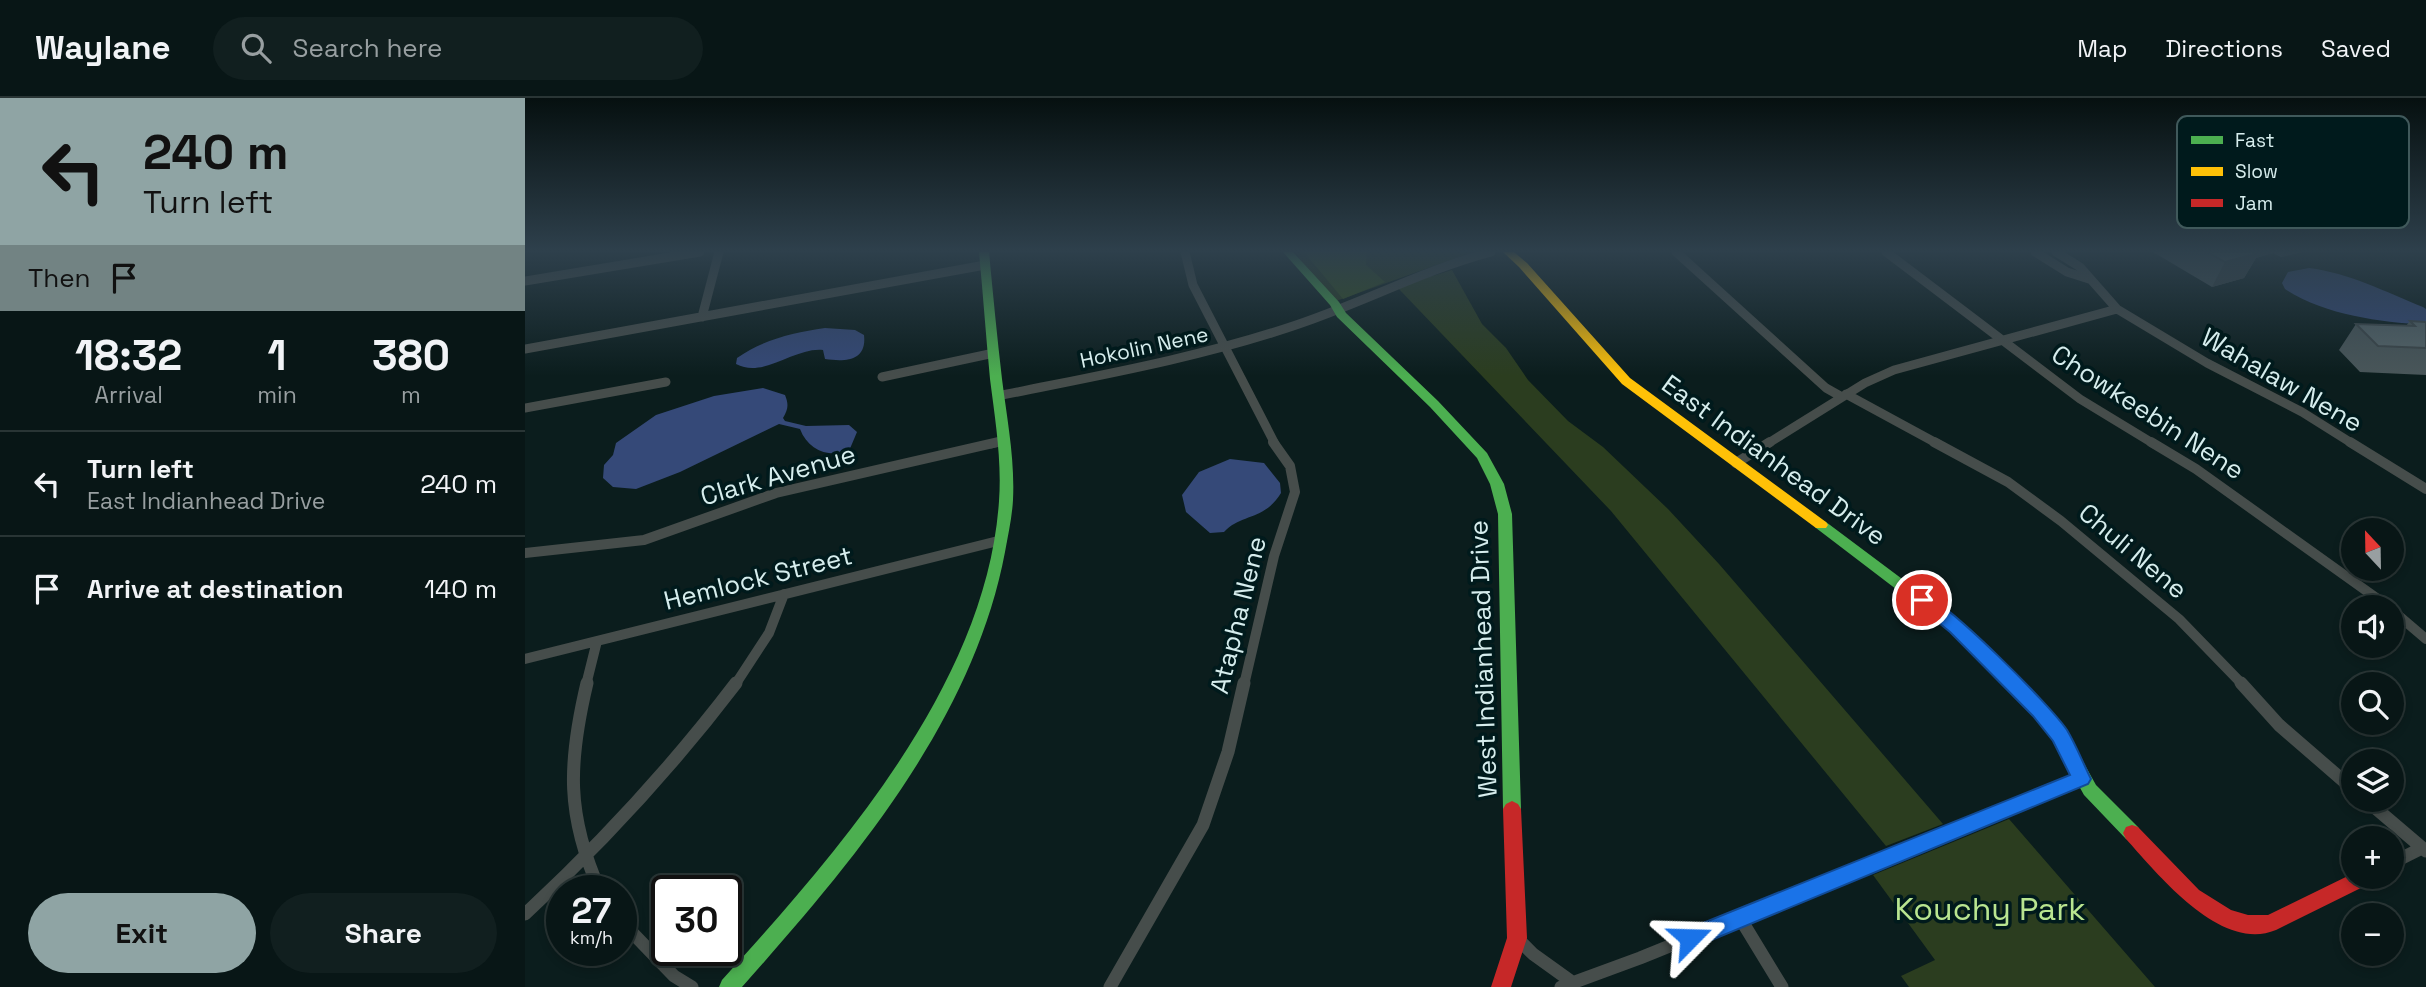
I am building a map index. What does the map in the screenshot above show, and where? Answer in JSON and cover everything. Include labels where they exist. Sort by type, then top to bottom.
[{"type":"street","points":[[702,317],[708,293]]},
{"type":"street","points":[[525,349],[814,293]]},
{"type":"street","points":[[729,987],[819,886],[885,795],[945,696],[968,646],[995,574],[1002,540],[1006,495],[999,396],[987,293]]},
{"type":"street","name":"Atapha Nene","points":[[1110,987],[1203,825],[1228,752],[1274,556],[1295,492],[1290,466],[1272,440],[1197,293]]},
{"type":"street","name":"West Indianhead Drive","points":[[1324,293],[1467,438],[1492,470],[1505,514],[1517,938],[1501,987]]},
{"type":"street","name":"Hokolin Nene","points":[[999,396],[1224,347],[1376,293]]},
{"type":"street","name":"East Indianhead Drive","points":[[1548,293],[1626,381],[1888,573],[1956,627],[2060,736],[2081,779],[2189,892],[2211,910],[2233,923],[2255,926],[2269,924],[2341,888]]},
{"type":"street","name":"Chuli Nene","points":[[1722,293],[1826,388],[2008,482],[2061,521],[2188,627],[2223,661],[2279,725],[2341,779]]},
{"type":"street","name":"Chowkeebin Nene","points":[[1941,293],[2080,399],[2196,469],[2372,595]]},
{"type":"street","name":"Wahalaw Nene","points":[[2103,293],[2117,309],[2228,374],[2302,412],[2426,489]]},
{"type":"street","points":[[1736,463],[1844,395],[1894,370],[2117,309]]},
{"type":"street","points":[[882,377],[993,353]]},
{"type":"street","points":[[525,408],[666,382]]},
{"type":"street","name":"Clark Avenue","points":[[525,553],[644,540],[766,496],[1003,442]]},
{"type":"street","name":"Hemlock Street","points":[[525,659],[1002,540]]},
{"type":"street","points":[[525,914],[584,860],[646,797],[693,743],[772,629],[785,594]]},
{"type":"street","name":"Chowkeebin Nene","points":[[2404,620],[2426,639]]},
{"type":"street","points":[[592,875],[584,860],[574,808],[571,768],[576,723],[597,641]]},
{"type":"street","points":[[1517,938],[1566,985],[1640,958],[2081,779]]},
{"type":"street","points":[[2379,812],[2424,849],[2404,858]]},
{"type":"street","points":[[1740,918],[1782,987]]},
{"type":"street","points":[[637,938],[674,976],[692,987]]},
{"type":"green space","points":[[1329,293],[1357,293],[1336,301]]},
{"type":"green space","points":[[1338,293],[1357,293],[1343,299]]},
{"type":"green space","points":[[1403,293],[1465,293],[1482,324],[1506,348],[1528,380],[1568,421],[1603,447],[1668,509],[1719,564],[1943,824],[1886,846],[1611,511]]},
{"type":"green space","name":"Kouchy Park","points":[[2009,819],[2155,987],[1909,987],[1901,976],[1935,960],[1873,875]]},
{"type":"water","points":[[2293,293],[2391,293],[2426,309],[2426,325],[2353,316]]},
{"type":"water","points":[[825,328],[855,330],[864,335],[864,344],[859,355],[847,360],[825,359],[823,350],[812,350],[757,368],[736,364],[737,358],[768,341]]},
{"type":"water","points":[[763,388],[785,395],[785,421],[806,426],[849,425],[857,432],[849,451],[826,453],[813,447],[800,429],[779,424],[680,472],[636,489],[613,487],[603,478],[604,465],[613,455],[616,443],[656,415],[714,396]]},
{"type":"water","points":[[1230,459],[1264,463],[1280,483],[1281,493],[1260,513],[1238,522],[1224,532],[1210,533],[1186,512],[1182,495],[1199,472]]},
{"type":"building","points":[[2410,321],[2426,322],[2426,348],[2378,346],[2356,324],[2415,326]]},
{"type":"traffic: fast","points":[[729,987],[819,884],[863,828],[940,710],[970,647],[992,582],[1006,498],[1004,446],[988,293]]},
{"type":"traffic: fast","points":[[1325,293],[1341,315],[1434,404],[1482,456],[1497,484],[1505,514],[1512,809]]},
{"type":"traffic: fast","points":[[1821,525],[1956,627],[2039,710],[2060,736],[2090,790],[2132,833]]},
{"type":"traffic: slow","points":[[1548,293],[1626,381],[1821,525]]},
{"type":"traffic: jam","points":[[1501,987],[1517,938],[1512,809]]},
{"type":"traffic: jam","points":[[2132,833],[2192,896],[2209,909],[2248,924],[2269,924],[2341,888]]},
{"type":"route","points":[[1690,938],[2081,779],[2060,736],[2039,710],[1956,627],[1922,600]]}]
